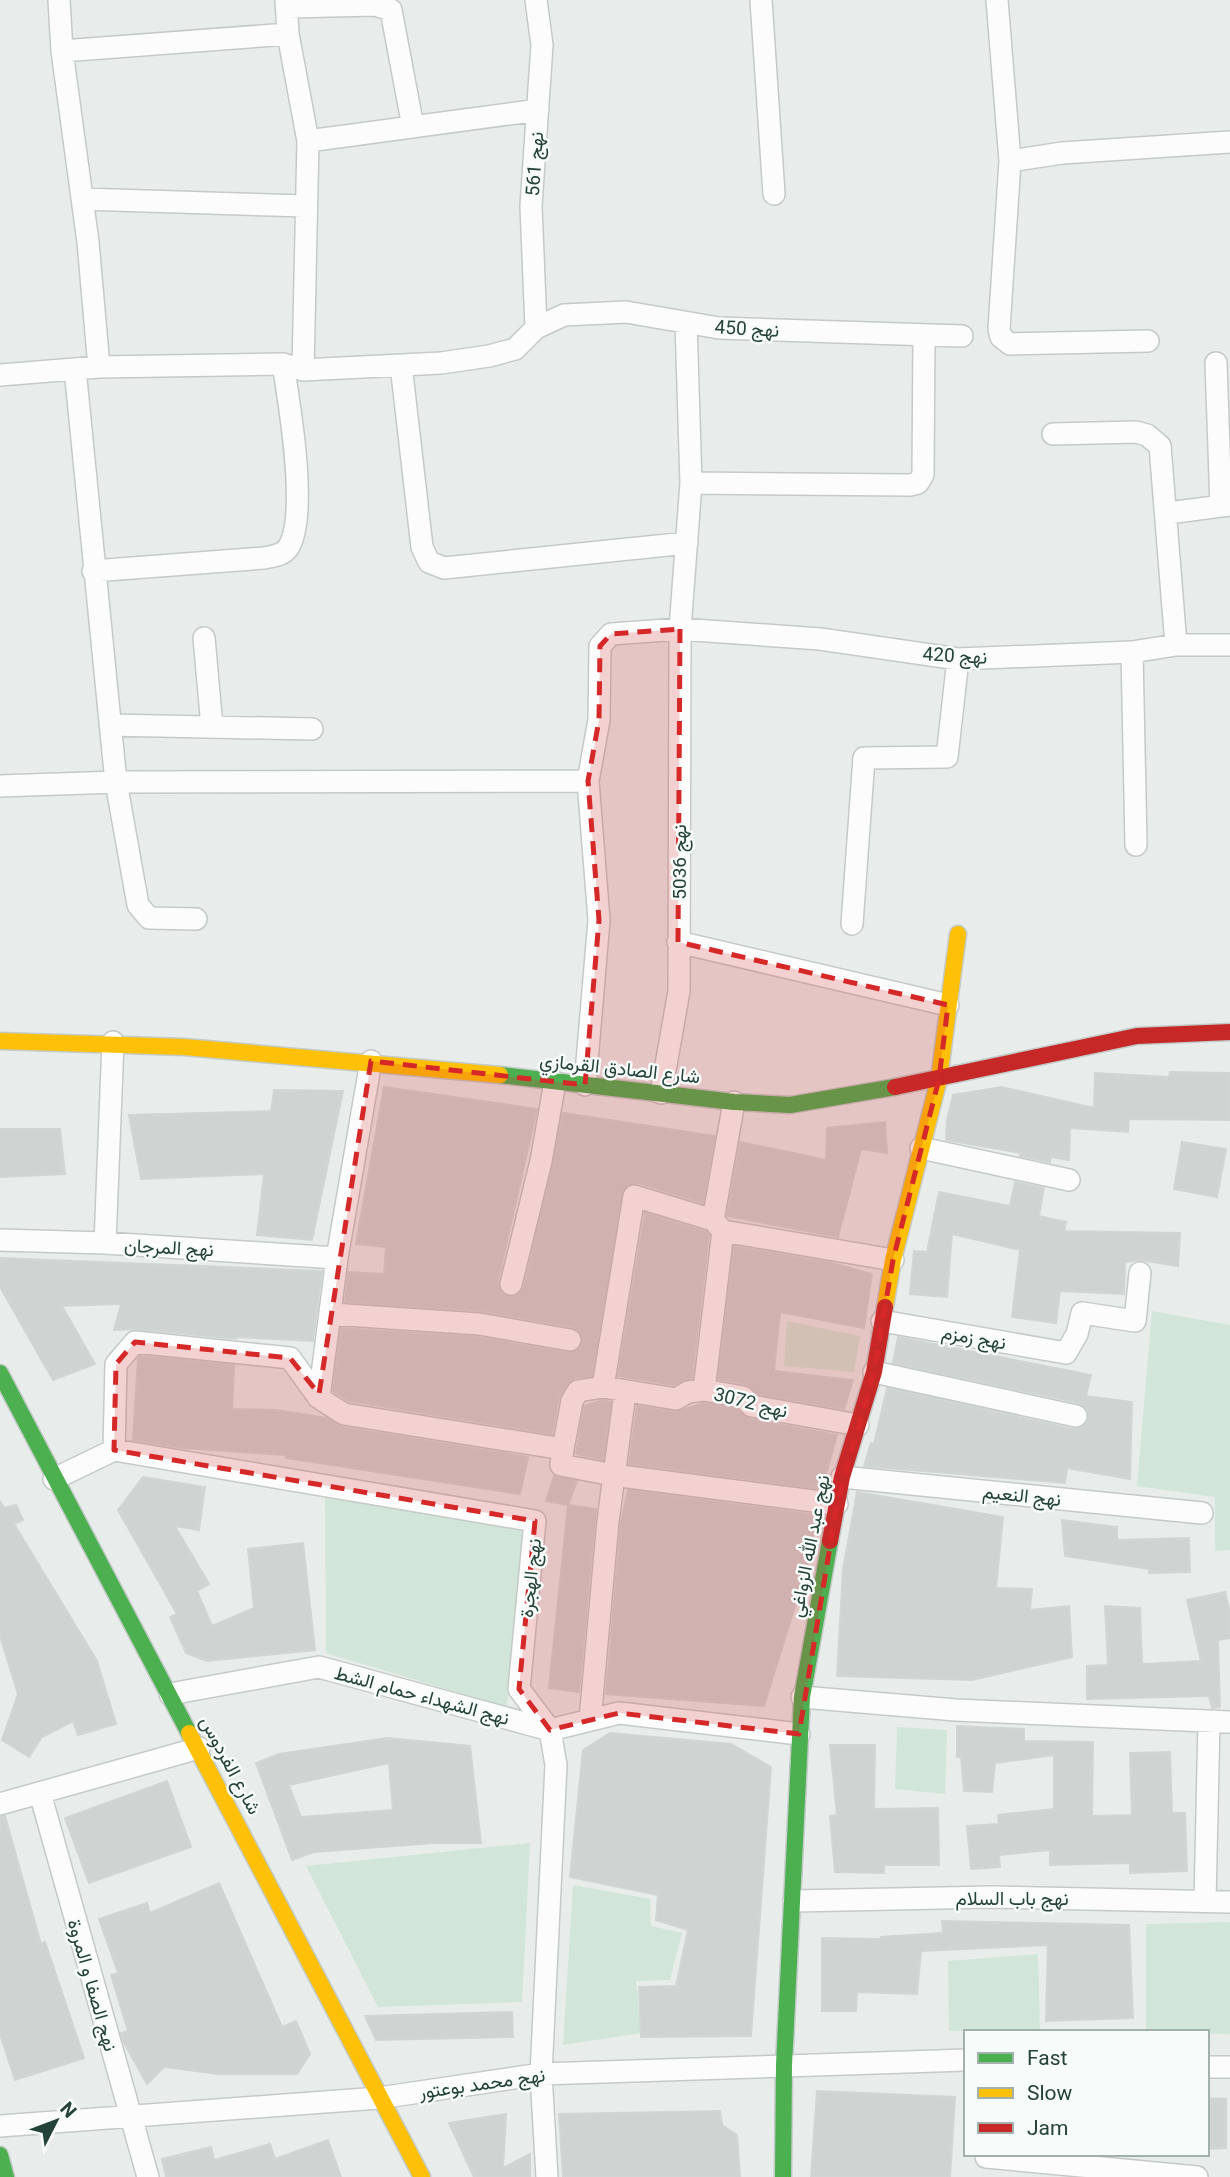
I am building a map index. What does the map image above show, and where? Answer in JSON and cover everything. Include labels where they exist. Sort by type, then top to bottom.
[{"type":"street","points":[[59,0],[62,51],[82,199],[99,367]]},
{"type":"street","name":"نهج 561","points":[[536,0],[542,45],[531,206],[536,328]]},
{"type":"street","points":[[761,0],[774,194]]},
{"type":"street","points":[[997,0],[1010,162],[999,330],[1001,337],[1010,344],[1149,341]]},
{"type":"street","points":[[93,571],[264,558],[281,555],[289,546],[295,524],[293,367],[308,141],[288,34],[287,4],[375,5],[391,10],[413,127]]},
{"type":"street","points":[[62,51],[288,34]]},
{"type":"street","points":[[308,141],[538,110]]},
{"type":"street","points":[[1010,162],[1062,153],[1230,142]]},
{"type":"street","points":[[82,199],[305,206]]},
{"type":"street","name":"نهج 450","points":[[0,375],[99,367],[401,365],[489,356],[515,349],[536,328],[564,315],[626,312],[719,328],[924,337],[962,336]]},
{"type":"street","name":"نهج 5036","points":[[661,1093],[679,991],[680,629],[691,483],[686,323]]},
{"type":"street","points":[[691,483],[918,483],[923,475],[924,337]]},
{"type":"street","points":[[1168,513],[1226,506],[1216,363]]},
{"type":"street","points":[[401,365],[422,547],[429,562],[444,568],[687,542]]},
{"type":"street","points":[[75,369],[83,427],[93,571],[116,782],[138,905],[149,918],[196,919]]},
{"type":"street","points":[[1053,434],[1136,432],[1147,435],[1160,446],[1168,513],[1176,645]]},
{"type":"street","name":"نهج 420","points":[[588,781],[599,720],[600,646],[603,639],[611,634],[680,629],[820,639],[958,659],[1132,652],[1176,645],[1230,645]]},
{"type":"street","points":[[204,638],[212,727]]},
{"type":"street","points":[[1132,652],[1136,845]]},
{"type":"street","points":[[852,924],[864,758],[947,757],[958,659]]},
{"type":"street","points":[[110,725],[312,729]]},
{"type":"street","points":[[0,786],[116,782],[588,781],[599,920],[585,1085]]},
{"type":"street","name":"نهج عبد الله الزواغي","points":[[783,2177],[785,2065],[802,1697],[842,1477],[874,1372],[893,1260],[939,1079],[958,934]]},
{"type":"street","points":[[678,942],[948,1005]]},
{"type":"street","name":"شارع الصادق القرمازي","points":[[0,1041],[113,1042],[371,1061],[734,1102],[790,1105],[939,1079],[1137,1036],[1230,1031]]},
{"type":"street","points":[[105,1243],[113,1042]]},
{"type":"street","points":[[319,1398],[337,1258],[371,1061]]},
{"type":"street","points":[[511,1284],[541,1161],[555,1082]]},
{"type":"street","points":[[705,1390],[718,1226],[734,1102]]},
{"type":"street","points":[[921,1148],[1069,1180]]},
{"type":"street","points":[[837,1504],[613,1475],[561,1465],[572,1401],[578,1391],[603,1387],[635,1196],[718,1226],[893,1260]]},
{"type":"street","name":"نهج المرجان","points":[[0,1240],[105,1243],[337,1258]]},
{"type":"street","name":"نهج زمزم","points":[[882,1321],[1066,1353],[1077,1334],[1082,1313],[1135,1321],[1140,1273]]},
{"type":"street","points":[[331,1314],[478,1324],[570,1340]]},
{"type":"street","points":[[54,1479],[114,1450],[116,1364],[135,1342],[290,1358],[319,1398],[344,1414],[563,1449]]},
{"type":"street","points":[[874,1372],[1076,1416]]},
{"type":"street","name":"شارع الفردوس","points":[[0,1373],[422,2177]]},
{"type":"street","name":"نهج 3072","points":[[603,1387],[676,1399],[688,1392],[705,1390],[743,1397],[752,1406],[858,1425]]},
{"type":"street","points":[[590,1720],[613,1475],[625,1392]]},
{"type":"street","name":"نهج الهجرة","points":[[114,1450],[535,1521],[519,1689],[550,1730],[556,1765],[541,2074],[547,2177]]},
{"type":"street","name":"نهج النعيم","points":[[842,1477],[1202,1513]]},
{"type":"street","name":"نهج الشهداء حمام الشط","points":[[170,1694],[319,1667],[550,1730]]},
{"type":"street","points":[[802,1697],[956,1710],[1219,1722],[1205,1901]]},
{"type":"street","points":[[550,1730],[619,1713],[799,1734]]},
{"type":"street","points":[[0,1804],[199,1748]]},
{"type":"street","name":"نهج الصفا و المروة","points":[[40,1793],[148,2177]]},
{"type":"street","name":"نهج باب السلام","points":[[794,1901],[991,1897],[1230,1902]]},
{"type":"street","name":"نهج محمد بوعتور","points":[[0,2126],[129,2114],[379,2098],[541,2074],[964,2060]]},
{"type":"street","points":[[1209,2067],[1230,2067]]},
{"type":"street","points":[[0,2155],[6,2177]]},
{"type":"street","points":[[986,2163],[1127,2162],[1197,2177]]},
{"type":"highlighted area","points":[[680,629],[678,942],[948,1005],[939,1079],[893,1260],[874,1372],[837,1504],[799,1734],[619,1713],[550,1730],[519,1689],[535,1521],[114,1450],[116,1364],[135,1342],[290,1358],[319,1394],[371,1061],[585,1085],[599,920],[588,781],[599,720],[600,646],[611,634]]},
{"type":"green space","points":[[1152,1311],[1230,1325],[1230,1550],[1215,1551],[1215,1497],[1137,1486]]},
{"type":"green space","points":[[787,1321],[860,1336],[854,1372],[784,1366]]},
{"type":"green space","points":[[325,1496],[524,1529],[507,1707],[326,1653]]},
{"type":"green space","points":[[897,1727],[947,1730],[945,1794],[895,1789]]},
{"type":"green space","points":[[530,1843],[522,2002],[378,2007],[306,1866]]},
{"type":"green space","points":[[573,1885],[650,1899],[651,1926],[682,1933],[670,1980],[636,1981],[641,2033],[563,2045]]},
{"type":"green space","points":[[1230,1922],[1230,2034],[1209,2034],[1209,2030],[1146,2030],[1146,1924]]},
{"type":"green space","points":[[1038,1954],[1040,2030],[949,2031],[948,1961]]},
{"type":"building","points":[[1170,1072],[1230,1073],[1230,1120],[1129,1119],[1128,1132],[1070,1128],[1069,1160],[1051,1157],[1050,1162],[1020,1156],[1021,1153],[946,1140],[953,1095],[1002,1087],[1094,1108],[1095,1073],[1169,1077]]},
{"type":"building","points":[[384,1087],[537,1109],[498,1281],[501,1293],[509,1297],[520,1293],[524,1287],[563,1113],[715,1136],[703,1203],[638,1183],[624,1188],[592,1376],[575,1378],[567,1384],[559,1398],[552,1434],[349,1401],[333,1391],[341,1328],[477,1337],[568,1353],[580,1349],[583,1342],[579,1330],[572,1327],[481,1311],[345,1302],[348,1272],[384,1274],[386,1247],[356,1244]]},
{"type":"building","points":[[274,1090],[343,1091],[312,1240],[257,1235],[264,1174],[141,1179],[129,1115],[271,1111]]},
{"type":"building","points":[[885,1122],[887,1153],[861,1149],[838,1237],[727,1216],[740,1142],[826,1160],[827,1128]]},
{"type":"building","points":[[0,1129],[60,1129],[65,1174],[0,1177]]},
{"type":"building","points":[[1182,1142],[1226,1149],[1217,1197],[1174,1189]]},
{"type":"building","points":[[1015,1182],[1044,1188],[1039,1216],[1066,1222],[1064,1231],[1180,1233],[1178,1266],[1141,1260],[1125,1262],[1124,1294],[1060,1291],[1056,1323],[1012,1317],[1020,1250],[952,1234],[947,1297],[910,1294],[914,1251],[927,1252],[939,1192],[1010,1206]]},
{"type":"building","points":[[645,1213],[709,1235],[692,1378],[673,1385],[618,1376]]},
{"type":"building","points":[[734,1246],[832,1263],[872,1274],[864,1328],[780,1312],[774,1371],[853,1380],[844,1409],[758,1394],[746,1384],[718,1379]]},
{"type":"building","points":[[0,1258],[322,1271],[313,1341],[236,1339],[136,1329],[114,1330],[121,1304],[62,1306],[95,1364],[53,1380],[0,1287]]},
{"type":"building","points":[[898,1337],[1091,1375],[1086,1396],[1132,1402],[1130,1479],[1067,1468],[1065,1483],[864,1466],[871,1443],[874,1444],[887,1388],[1073,1429],[1081,1428],[1089,1419],[1088,1411],[1079,1403],[893,1363]]},
{"type":"building","points":[[140,1356],[234,1365],[232,1409],[276,1410],[327,1418],[342,1427],[528,1457],[520,1494],[286,1458],[286,1455],[183,1448],[133,1440]]},
{"type":"building","points":[[603,1400],[611,1402],[603,1460],[576,1454],[584,1406]]},
{"type":"building","points":[[704,1403],[737,1409],[750,1419],[837,1435],[822,1489],[629,1464],[637,1406],[675,1412]]},
{"type":"building","points":[[554,1476],[577,1481],[568,1505],[546,1501]]},
{"type":"building","points":[[143,1477],[205,1487],[199,1530],[175,1526],[209,1584],[197,1591],[212,1626],[254,1608],[248,1549],[303,1543],[315,1650],[207,1661],[186,1653],[170,1617],[177,1614],[118,1510]]},
{"type":"building","points":[[628,1490],[817,1515],[809,1561],[764,1706],[606,1694],[621,1522]]},
{"type":"building","points":[[857,1492],[1003,1517],[996,1588],[1032,1589],[1030,1610],[1069,1606],[1072,1657],[972,1680],[837,1676],[843,1569]]},
{"type":"building","points":[[0,1501],[4,1508],[16,1505],[23,1520],[14,1524],[97,1661],[116,1724],[78,1735],[73,1721],[42,1737],[29,1757],[2,1740],[18,1694],[0,1636]]},
{"type":"building","points":[[568,1505],[596,1509],[579,1692],[549,1688]]},
{"type":"building","points":[[1062,1520],[1117,1527],[1117,1540],[1189,1538],[1190,1572],[1149,1573],[1149,1569],[1065,1556]]},
{"type":"building","points":[[1225,1592],[1230,1613],[1230,1638],[1218,1640],[1220,1707],[1212,1708],[1209,1696],[1087,1699],[1087,1666],[1108,1665],[1105,1606],[1140,1608],[1142,1664],[1201,1661],[1187,1600]]},
{"type":"building","points":[[957,1726],[1024,1729],[1024,1741],[1093,1742],[1092,1816],[1132,1815],[1130,1753],[1170,1752],[1172,1813],[1185,1813],[1187,1871],[1130,1873],[1130,1863],[1050,1865],[1050,1850],[999,1855],[1000,1867],[971,1869],[967,1826],[999,1824],[998,1815],[1054,1809],[1054,1755],[995,1763],[992,1792],[964,1791],[961,1757],[957,1757]]},
{"type":"building","points":[[610,1733],[731,1744],[771,1767],[751,2036],[641,2037],[639,1987],[676,1986],[688,1930],[656,1920],[658,1895],[570,1877],[583,1750]]},
{"type":"building","points":[[387,1738],[470,1746],[481,1843],[434,1843],[314,1852],[292,1860],[256,1763],[279,1754]],"holes":[[[389,1763],[393,1810],[301,1817],[289,1785]]]},
{"type":"building","points":[[830,1745],[875,1745],[874,1809],[938,1808],[939,1865],[884,1865],[884,1873],[835,1872],[830,1816],[837,1815]]},
{"type":"building","points":[[167,1781],[191,1847],[89,1883],[65,1818]]},
{"type":"building","points":[[5,1816],[41,1944],[45,1942],[84,2058],[15,2080],[0,2034],[0,1817]]},
{"type":"building","points":[[219,1883],[282,2027],[296,2021],[310,2054],[297,2074],[219,2074],[164,2067],[147,2084],[123,2041],[121,2033],[128,2031],[111,1975],[118,1973],[99,1919],[147,1903],[150,1913]]},
{"type":"building","points":[[942,1921],[1129,1925],[1133,2018],[1046,2021],[1048,1945],[921,1951],[917,1994],[857,1992],[856,2011],[822,2011],[822,1938],[881,1939],[943,1933]]},
{"type":"building","points":[[512,2012],[513,2037],[376,2040],[365,2016]]},
{"type":"building","points":[[817,2091],[955,2097],[950,2177],[811,2177]]},
{"type":"building","points":[[1209,2098],[1226,2099],[1226,2148],[1209,2149]]},
{"type":"building","points":[[720,2111],[722,2125],[737,2135],[740,2177],[563,2177],[559,2114]]},
{"type":"building","points":[[506,2114],[503,2168],[530,2154],[530,2177],[474,2177],[449,2123]]},
{"type":"building","points":[[328,2140],[341,2177],[166,2177],[162,2159],[211,2147],[214,2160],[270,2144],[275,2159]]},
{"type":"traffic: fast","points":[[500,1075],[734,1102],[790,1105],[895,1087]]},
{"type":"traffic: fast","points":[[0,1373],[189,1733]]},
{"type":"traffic: fast","points":[[783,2177],[784,2065],[802,1697],[830,1541]]},
{"type":"traffic: fast","points":[[0,2155],[6,2177]]},
{"type":"traffic: slow","points":[[885,1307],[893,1260],[939,1079],[958,934]]},
{"type":"traffic: slow","points":[[0,1041],[184,1047],[500,1075]]},
{"type":"traffic: slow","points":[[189,1733],[422,2177]]},
{"type":"traffic: jam","points":[[895,1087],[1137,1036],[1230,1032]]},
{"type":"traffic: jam","points":[[830,1541],[842,1477],[874,1372],[885,1307]]}]
